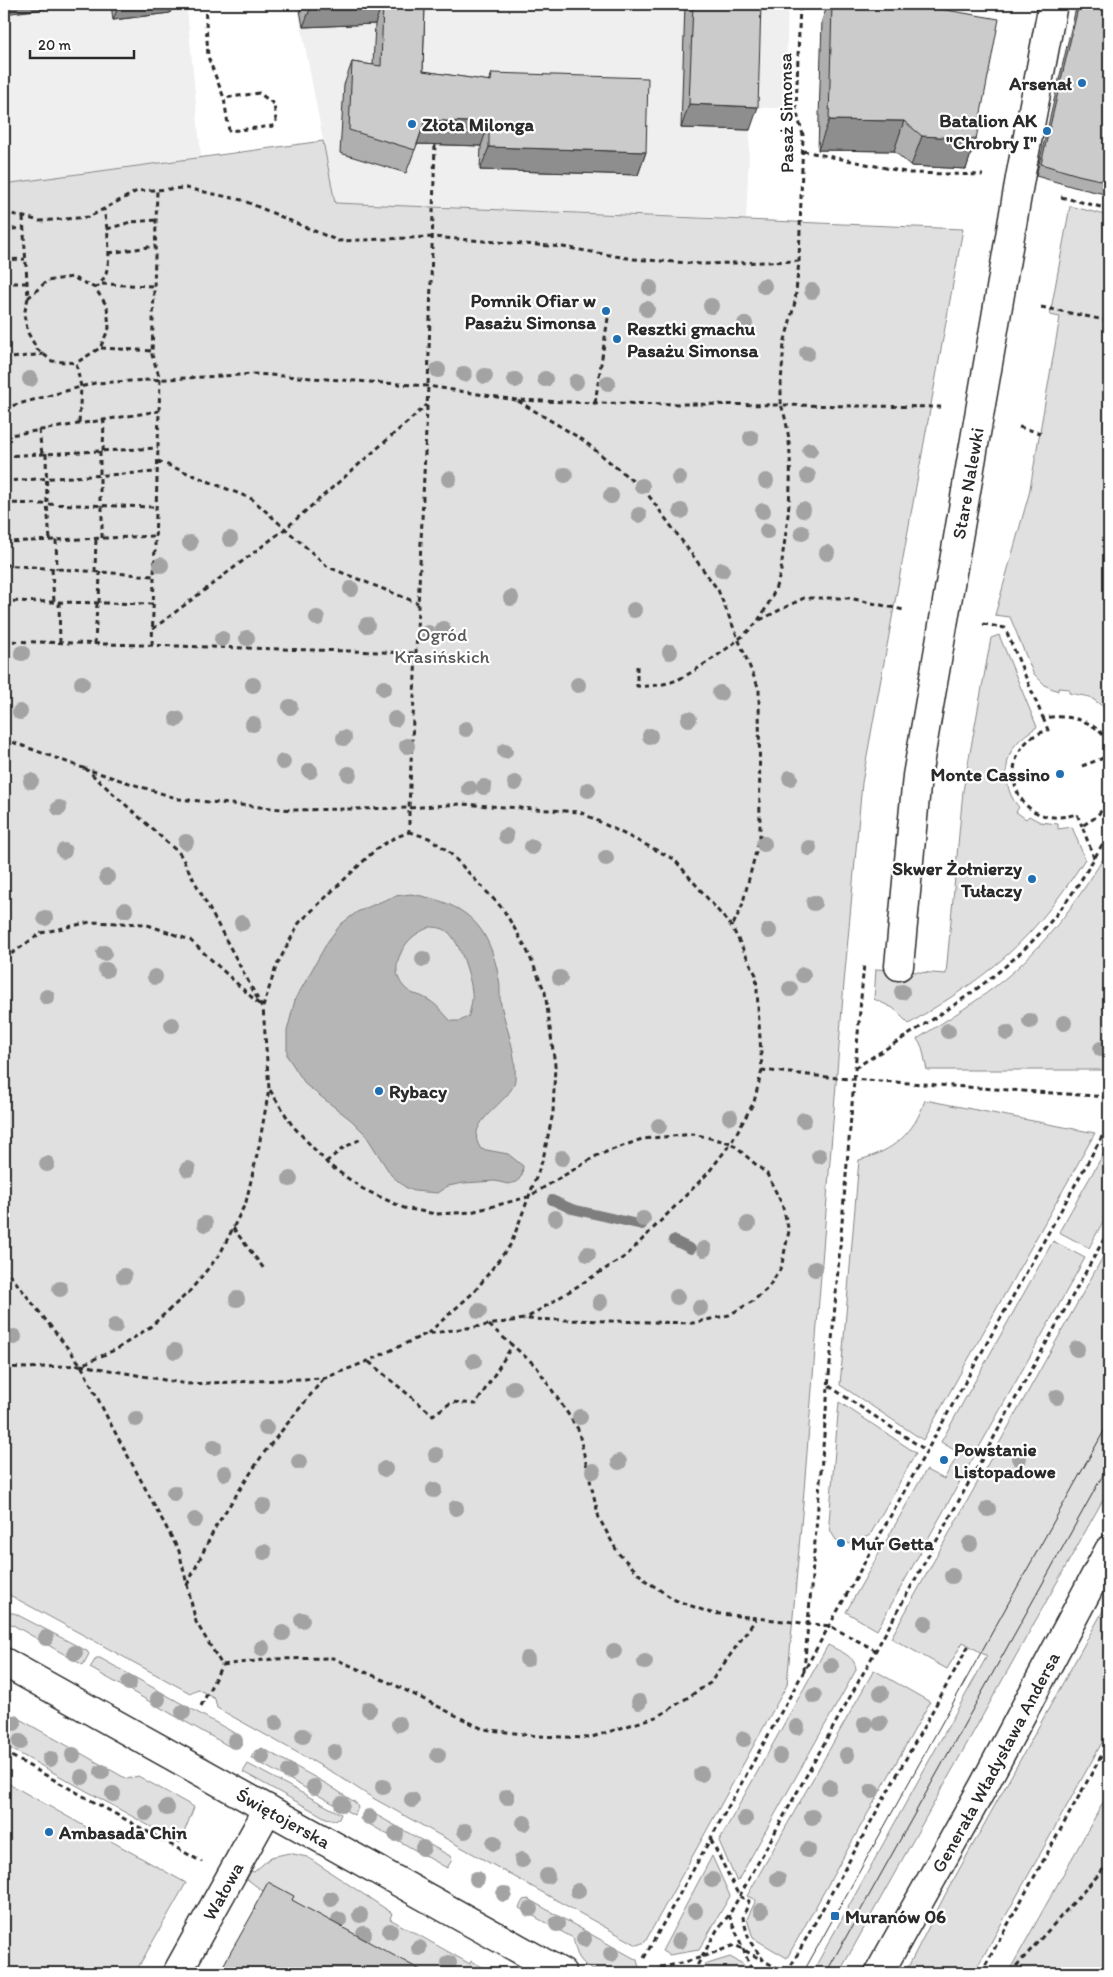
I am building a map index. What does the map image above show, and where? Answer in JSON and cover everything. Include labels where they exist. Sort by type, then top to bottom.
[{"type":"street","name":"Stare Nalewki","points":[[898,966],[917,776],[1018,187],[1053,4]]},
{"type":"street","name":"Generała Władysława Andersa","points":[[879,1973],[983,1787],[1109,1550]]},
{"type":"street","name":"Świętojerska","points":[[4,1662],[562,1973]]},
{"type":"street","name":"Wałowa","points":[[177,1973],[268,1809]]},
{"type":"path","points":[[204,4],[208,56],[224,98],[229,131],[273,126],[276,121],[274,104],[259,93],[224,98]]},
{"type":"path","name":"Pasaż Simonsa","points":[[759,620],[779,577],[788,521],[789,448],[787,419],[781,405],[780,382],[784,344],[795,302],[799,261],[803,135],[796,110],[800,4]]},
{"type":"path","points":[[410,832],[409,808],[428,386],[435,144]]},
{"type":"path","points":[[803,151],[910,173],[983,175]]},
{"type":"path","points":[[4,212],[40,221],[89,217],[137,191],[186,188],[242,200],[338,241],[432,237],[563,247],[633,259],[702,264],[799,261]]},
{"type":"path","points":[[152,645],[160,379],[152,351],[157,190]]},
{"type":"path","points":[[1061,197],[1109,209]]},
{"type":"path","points":[[102,284],[110,252],[104,209]]},
{"type":"path","points":[[23,217],[28,298],[24,315],[28,333],[37,349],[52,361],[76,364],[100,348],[109,328],[107,306],[96,288],[72,277],[47,281],[28,298]]},
{"type":"path","points":[[107,229],[131,222],[156,220]]},
{"type":"path","points":[[4,230],[24,228]]},
{"type":"path","points":[[110,252],[155,246]]},
{"type":"path","points":[[4,260],[25,259]]},
{"type":"path","points":[[4,283],[27,282]]},
{"type":"path","points":[[96,288],[102,284],[154,286]]},
{"type":"path","points":[[1041,307],[1109,321]]},
{"type":"path","points":[[595,403],[608,318]]},
{"type":"path","points":[[100,348],[152,351]]},
{"type":"path","points":[[4,359],[44,354]]},
{"type":"path","points":[[76,364],[81,387],[79,424]]},
{"type":"path","points":[[4,408],[95,383],[255,374],[428,386],[516,400],[595,403],[941,407]]},
{"type":"path","points":[[516,400],[583,440],[646,492],[718,590],[759,689],[760,836],[742,906],[732,927]]},
{"type":"path","points":[[153,629],[285,529],[427,404]]},
{"type":"path","points":[[4,436],[159,411]]},
{"type":"path","points":[[102,538],[99,475],[104,420]]},
{"type":"path","points":[[1019,427],[1041,433]]},
{"type":"path","points":[[40,430],[47,478],[50,540]]},
{"type":"path","points":[[4,456],[158,448]]},
{"type":"path","points":[[158,461],[252,499],[328,567],[418,603]]},
{"type":"path","points":[[4,481],[157,472]]},
{"type":"path","points":[[4,503],[156,507]]},
{"type":"path","points":[[4,542],[156,536]]},
{"type":"path","points":[[95,572],[96,538]]},
{"type":"path","points":[[56,540],[57,569]]},
{"type":"path","points":[[4,565],[154,576]]},
{"type":"path","points":[[52,569],[54,602]]},
{"type":"path","points":[[96,644],[100,572]]},
{"type":"path","points":[[637,666],[637,686],[652,687],[677,680],[704,665],[759,620],[804,598],[849,598],[904,610]]},
{"type":"path","points":[[4,601],[154,604]]},
{"type":"path","points":[[59,602],[60,642]]},
{"type":"path","points":[[983,624],[1005,628],[1048,730],[1034,736],[1023,745],[1016,759],[1013,774],[1016,789],[1023,802],[1034,811],[1048,817],[1063,818],[1077,814],[1094,859]]},
{"type":"path","points":[[4,641],[416,653]]},
{"type":"path","points":[[1043,718],[1061,715],[1078,718],[1094,726],[1109,744]]},
{"type":"path","points":[[4,740],[178,800],[292,810],[409,808],[460,804],[580,812],[674,859],[732,927],[756,975],[762,1070],[754,1102],[731,1143],[708,1173],[626,1256],[524,1319]]},
{"type":"path","points":[[1082,766],[1109,756]]},
{"type":"path","points":[[86,769],[180,854],[263,1007]]},
{"type":"path","points":[[1082,826],[1096,817],[1109,802]]},
{"type":"path","points":[[4,1367],[28,1368],[81,1364],[187,1384],[325,1378],[368,1362],[426,1334],[475,1291],[511,1244],[543,1159],[553,1113],[555,1065],[545,992],[526,948],[503,909],[448,851],[429,838],[410,832],[392,839],[375,850],[299,923],[276,967],[263,1007],[269,1089],[259,1146],[246,1202],[220,1254],[189,1292],[150,1327],[117,1349],[81,1364]]},
{"type":"path","points":[[855,1068],[996,976],[1026,948],[1055,916],[1080,882],[1109,834]]},
{"type":"path","points":[[4,959],[41,933],[90,922],[145,924],[190,940],[263,1007]]},
{"type":"path","points":[[804,1674],[864,963]]},
{"type":"path","points":[[762,1070],[854,1079],[1109,1097]]},
{"type":"path","points":[[269,1089],[292,1125],[326,1162],[371,1192],[404,1208],[436,1214],[471,1212],[528,1197],[598,1155],[642,1139],[693,1134],[731,1143],[767,1174],[782,1204],[789,1231],[781,1268],[768,1288],[729,1315],[693,1323],[524,1319],[426,1334]]},
{"type":"path","points":[[644,1958],[1109,1124]]},
{"type":"path","points":[[326,1162],[342,1148],[363,1138]]},
{"type":"path","points":[[233,1228],[265,1270]]},
{"type":"path","points":[[693,1973],[717,1930],[729,1915],[1109,1230]]},
{"type":"path","points":[[4,1267],[81,1364],[179,1552],[196,1622],[222,1665]]},
{"type":"path","points":[[488,1325],[536,1366],[578,1429],[599,1518],[618,1553],[646,1581],[675,1600],[711,1613],[830,1626],[875,1650]]},
{"type":"path","points":[[368,1362],[433,1415],[452,1402],[476,1404],[512,1346]]},
{"type":"path","points":[[187,1585],[216,1526],[263,1454],[325,1378]]},
{"type":"path","points":[[829,1386],[927,1451]]},
{"type":"path","points":[[222,1665],[273,1659],[333,1658],[483,1729],[538,1736],[589,1738],[659,1716],[710,1683],[756,1618]]},
{"type":"path","points":[[660,1967],[702,1957],[735,1946],[787,1973],[969,1645]]},
{"type":"path","points":[[201,1706],[222,1665]]},
{"type":"path","points":[[981,1973],[1109,1742]]},
{"type":"path","points":[[4,1752],[210,1866]]},
{"type":"path","points":[[711,1840],[739,1896],[749,1902],[743,1918],[744,1926],[749,1940],[764,1961]]},
{"type":"path","points":[[1010,1973],[1109,1864]]},
{"type":"path","points":[[729,1915],[753,1973]]},
{"type":"shaded area","points":[[4,4],[169,4],[170,9],[187,8],[201,157],[4,184]]},
{"type":"shaded area","points":[[297,4],[788,4],[785,108],[751,108],[746,219],[335,203]]},
{"type":"shaded area","points":[[411,894],[430,898],[460,910],[481,930],[489,943],[495,960],[500,985],[501,1005],[513,1051],[515,1080],[506,1097],[482,1121],[477,1130],[477,1139],[481,1149],[508,1154],[523,1166],[522,1175],[517,1182],[508,1184],[495,1181],[464,1183],[448,1186],[437,1193],[414,1191],[405,1187],[391,1175],[365,1134],[351,1120],[306,1085],[287,1056],[287,1031],[295,1000],[328,941],[341,924],[357,912],[395,896]],"holes":[[[430,927],[440,928],[448,932],[457,944],[467,970],[472,1002],[469,1016],[460,1021],[451,1021],[433,1003],[404,987],[398,978],[398,961],[405,945],[416,935]]]},
{"type":"green space","name":"Ogród Krasińskich","points":[[323,141],[335,203],[963,229],[862,783],[787,1685],[645,1942],[637,1945],[371,1797],[334,1773],[217,1708],[215,1699],[198,1689],[190,1693],[4,1592],[4,184]]},
{"type":"green space","points":[[1070,206],[1109,216],[1109,711],[1090,697],[1069,693],[1069,689],[1058,688],[1058,691],[1046,686],[1033,673],[1010,617],[995,615],[1029,494],[1060,317],[1050,315]]},
{"type":"green space","points":[[999,635],[1037,727],[1016,744],[1008,759],[1008,785],[1014,801],[1019,807],[1016,812],[1026,819],[1029,816],[1040,822],[1058,824],[1058,829],[1072,827],[1085,859],[1053,905],[1003,959],[959,992],[909,1024],[893,1008],[874,999],[876,969],[946,974],[963,791],[991,638]]},
{"type":"green space","points":[[1109,849],[1109,1070],[927,1070],[922,1047],[917,1039],[986,993],[1008,976],[1038,948],[1064,917]]},
{"type":"green space","points":[[925,1100],[1095,1133],[923,1440],[840,1385],[859,1160],[882,1152],[901,1139],[915,1122]]},
{"type":"green space","points":[[1109,1144],[1109,1210],[1089,1248],[1059,1232]]},
{"type":"green space","points":[[1053,1241],[1085,1258],[877,1630],[846,1612],[926,1470],[944,1479],[959,1453],[941,1442]]},
{"type":"green space","points":[[1109,1246],[1109,1489],[839,1973],[817,1973],[813,1971],[987,1656],[963,1642],[947,1669],[891,1638]]},
{"type":"green space","points":[[839,1402],[916,1453],[870,1535],[851,1544],[836,1540],[831,1532],[829,1522]]},
{"type":"green space","points":[[1109,1600],[1109,1730],[974,1973],[905,1973],[945,1895]]},
{"type":"green space","points":[[10,1613],[14,1613],[87,1651],[89,1654],[83,1665],[6,1621]]},
{"type":"green space","points":[[828,1645],[850,1658],[856,1670],[737,1882],[719,1841]]},
{"type":"green space","points":[[96,1658],[100,1658],[238,1735],[239,1742],[236,1747],[232,1748],[90,1668]]},
{"type":"green space","points":[[874,1670],[930,1702],[787,1958],[753,1938],[747,1919],[756,1900],[747,1896]]},
{"type":"green space","points":[[17,1715],[23,1721],[127,1779],[138,1776],[194,1807],[180,1843],[4,1745],[4,1720],[6,1716]]},
{"type":"green space","points":[[262,1748],[327,1784],[356,1803],[358,1808],[354,1815],[251,1758],[255,1751]]},
{"type":"green space","points":[[248,1764],[341,1814],[339,1819],[326,1818],[243,1772]]},
{"type":"green space","name":"Ambasada Chin","points":[[4,1781],[186,1883],[135,1973],[4,1973]]},
{"type":"green space","points":[[1109,1792],[1109,1973],[1008,1973]]},
{"type":"green space","points":[[365,1811],[369,1811],[450,1856],[452,1860],[447,1868],[360,1819]]},
{"type":"green space","points":[[289,1853],[307,1857],[392,1913],[390,1919],[470,1964],[471,1961],[492,1973],[407,1973],[264,1892],[247,1879],[251,1871],[254,1872],[271,1857]]},
{"type":"green space","points":[[712,1856],[730,1896],[699,1950],[669,1955],[662,1951]]},
{"type":"green space","points":[[528,1899],[637,1960],[639,1968],[636,1973],[599,1972],[586,1965],[578,1955],[573,1938],[519,1908],[523,1900]]},
{"type":"green space","points":[[730,1957],[743,1964],[747,1973],[701,1973],[704,1965]]},
{"type":"building","points":[[383,4],[425,4],[423,71],[491,81],[492,73],[648,78],[646,152],[489,147],[489,123],[425,120],[415,150],[349,130],[352,62],[381,66]]},
{"type":"building","points":[[693,4],[761,4],[758,107],[689,104]]},
{"type":"building","points":[[832,4],[911,4],[999,19],[976,139],[922,136],[904,121],[829,120]]},
{"type":"building","name":"Arsenał","points":[[1079,4],[1109,4],[1109,71],[1105,90],[1109,91],[1109,182],[1041,164]]},
{"type":"building","points":[[268,1882],[294,1896],[292,1900],[426,1973],[219,1973]]},
{"type":"waterway","points":[[552,1200],[572,1209],[642,1225]]},
{"type":"waterway","points":[[673,1240],[691,1249]]},
{"type":"tram line","points":[[803,1973],[1109,1422]]},
{"type":"tram line","points":[[826,1973],[1109,1464]]},
{"type":"place","name":"Arsenał","points":[[1082,83]]},
{"type":"place","name":"Złota Milonga","points":[[412,124]]},
{"type":"place","name":"Batalion AK \"Chrobry I\"","points":[[1047,131]]},
{"type":"place","name":"Pomnik Ofiar w Pasażu Simonsa","points":[[606,311]]},
{"type":"place","name":"Resztki gmachu Pasażu Simonsa","points":[[617,339]]},
{"type":"place","name":"Monte Cassino","points":[[1060,774]]},
{"type":"place","name":"Skwer Żołnierzy Tułaczy","points":[[1032,879]]},
{"type":"place","name":"Rybacy","points":[[379,1091]]},
{"type":"place","name":"Powstanie Listopadowe","points":[[944,1460]]},
{"type":"place","name":"Mur Getta","points":[[841,1543]]},
{"type":"place","name":"Ambasada Chin","points":[[49,1832]]},
{"type":"place","name":"Muranów 06","points":[[835,1916]]}]
